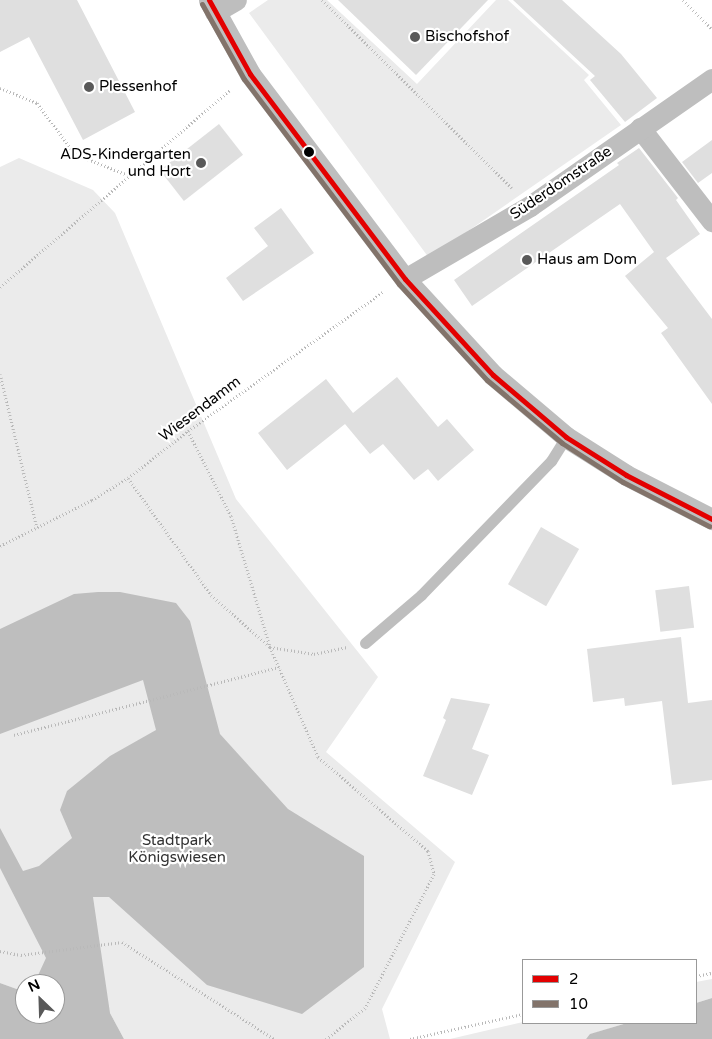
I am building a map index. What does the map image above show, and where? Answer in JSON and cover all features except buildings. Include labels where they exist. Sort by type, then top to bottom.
[{"type":"street","points":[[236,0],[212,6],[250,74],[406,279],[493,375],[566,437],[626,475],[712,519]]},
{"type":"street","name":"Süderdomstraße","points":[[406,279],[530,206],[712,79]]},
{"type":"street","points":[[640,128],[712,221]]},
{"type":"lane","points":[[365,642],[428,588],[551,461],[566,437]]},
{"type":"path","points":[[322,0],[530,206]]},
{"type":"path","points":[[683,0],[712,29]]},
{"type":"path","points":[[0,287],[128,175],[250,74]]},
{"type":"path","points":[[0,88],[37,104],[75,154],[128,175]]},
{"type":"path","name":"Wiesendamm","points":[[0,546],[128,478],[188,431],[372,298],[406,279]]},
{"type":"path","points":[[0,374],[37,528]]},
{"type":"path","points":[[188,431],[231,516],[270,647],[318,757],[428,851],[434,874],[365,1008],[326,1039]]},
{"type":"path","points":[[128,478],[211,595],[270,647],[314,654],[365,642]]},
{"type":"path","points":[[14,735],[142,704],[279,666]]},
{"type":"path","points":[[0,951],[21,955],[122,942],[274,1039]]},
{"type":"path","points":[[697,976],[712,973]]},
{"type":"path","points":[[410,1039],[522,1014]]},
{"type":"green space","points":[[268,0],[327,0],[417,84],[496,0],[508,0],[589,75],[584,80],[621,125],[429,258],[249,13]]},
{"type":"green space","name":"Stadtpark Königswiesen","points":[[19,158],[93,190],[115,213],[236,499],[378,677],[326,752],[455,862],[382,1009],[390,1039],[124,1039],[110,1013],[65,989],[65,974],[15,974],[15,988],[0,983],[0,167]]},
{"type":"green space","points":[[712,979],[712,998],[697,1003],[697,982]]},
{"type":"green space","points":[[522,1022],[522,1024],[624,1024],[591,1034],[586,1039],[450,1039]]},
{"type":"shaded area","points":[[120,592],[176,603],[190,621],[220,734],[288,809],[364,856],[364,967],[302,1014],[207,985],[109,897],[93,897],[110,1013],[124,1039],[0,1039],[0,983],[15,988],[15,1024],[65,1024],[65,974],[39,974],[46,958],[0,868],[0,828],[23,871],[39,866],[72,838],[60,810],[67,791],[110,756],[156,730],[143,680],[0,734],[0,629],[74,594]]},
{"type":"shaded area","points":[[712,998],[712,1039],[586,1039],[590,1034],[624,1024],[697,1024],[697,1003]]},
{"type":"transit line","name":"2","points":[[209,0],[250,74],[405,279],[493,375],[566,437],[626,475],[712,519]]},
{"type":"transit line","name":"10","points":[[202,4],[244,79],[399,284],[487,380],[562,443],[623,482],[709,526]]},
{"type":"place","name":"Bischofshof","points":[[415,37]]},
{"type":"place","name":"Plessenhof","points":[[89,87]]},
{"type":"place","name":"ADS-Kindergarten und Hort","points":[[201,163]]},
{"type":"place","name":"Haus am Dom","points":[[527,260]]}]
